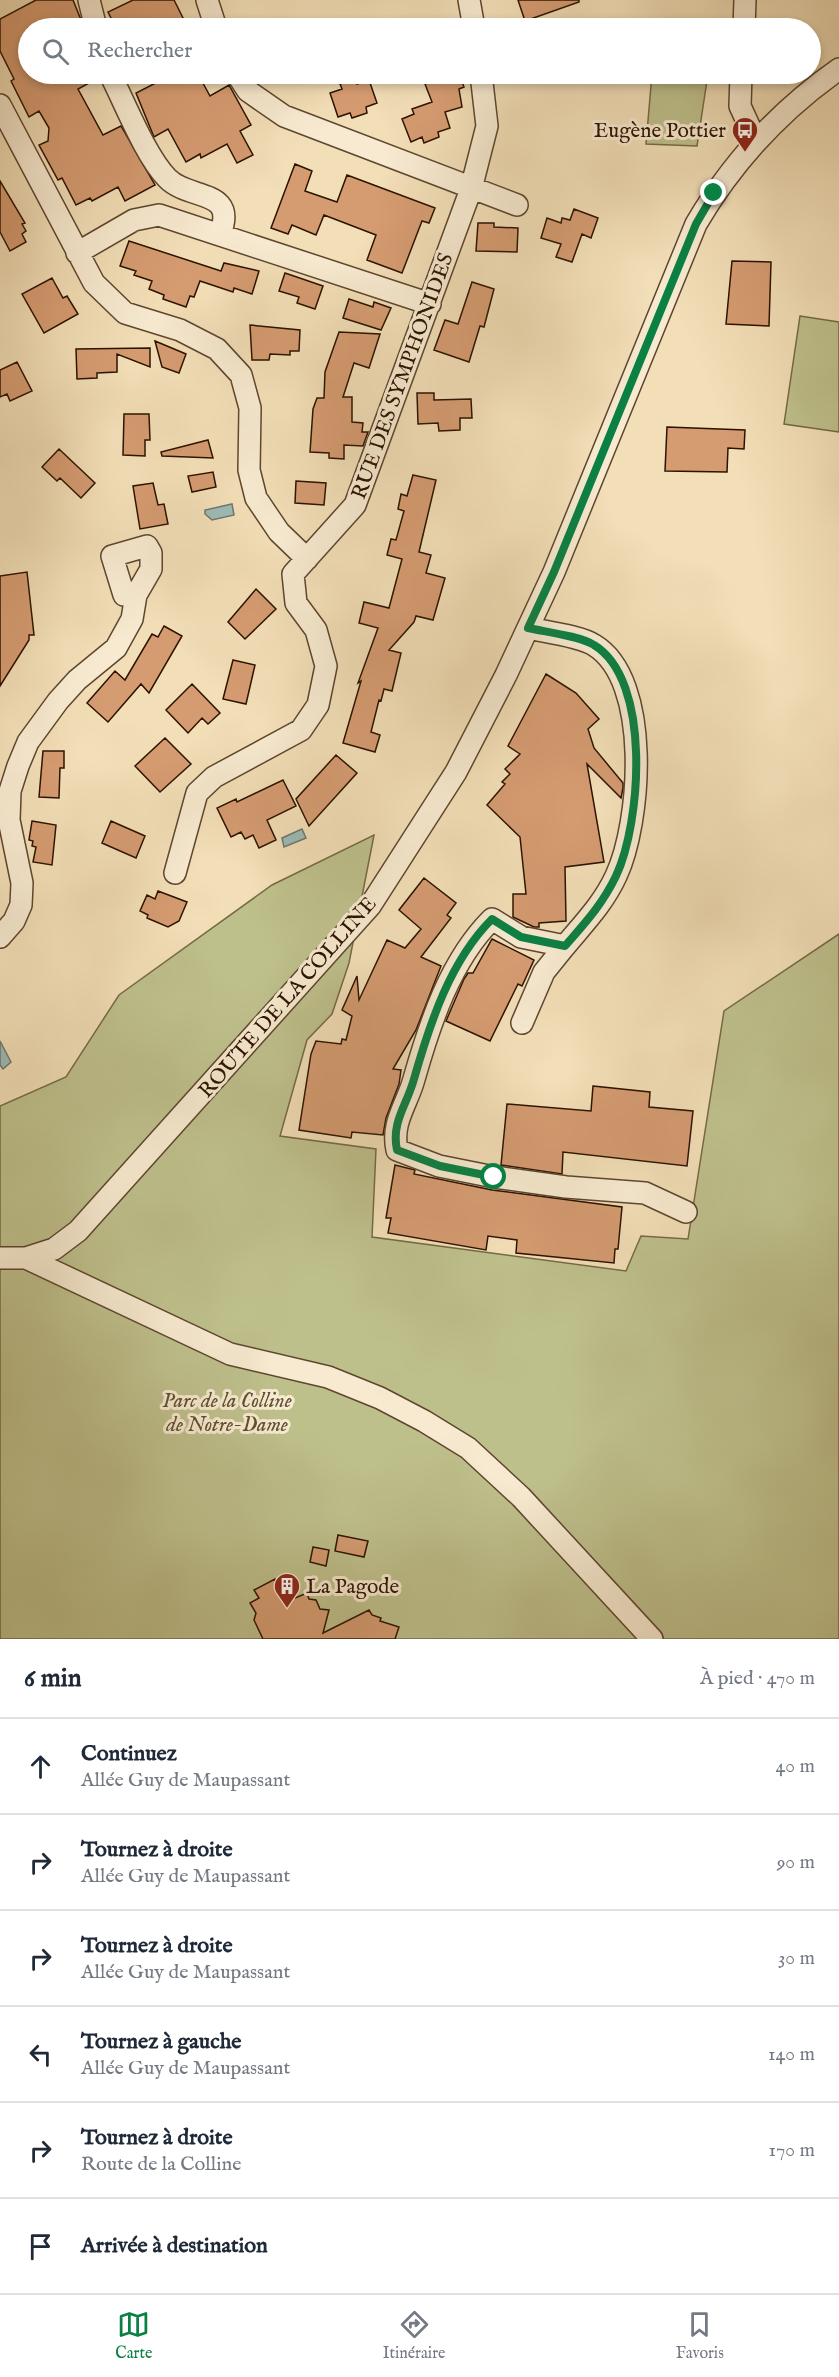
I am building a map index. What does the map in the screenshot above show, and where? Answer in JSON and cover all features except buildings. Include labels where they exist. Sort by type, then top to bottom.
[{"type":"street","points":[[89,0],[94,18]]},
{"type":"street","points":[[207,0],[213,18]]},
{"type":"street","points":[[469,0],[472,18]]},
{"type":"street","points":[[744,18],[745,0]]},
{"type":"street","name":"ROUTE DE LA COLLINE","points":[[821,81],[839,69]]},
{"type":"street","points":[[115,84],[157,165],[168,179],[183,190],[215,198],[222,206],[224,224],[220,234]]},
{"type":"street","points":[[243,84],[248,91],[284,116],[517,205]]},
{"type":"street","name":"RUE DES SYMPHONIDES","points":[[175,873],[197,793],[214,777],[302,730],[318,705],[326,666],[316,630],[296,603],[293,574],[355,505],[471,189],[487,126],[482,84]]},
{"type":"street","points":[[741,84],[740,106],[756,141]]},
{"type":"street","name":"ROUTE DE LA COLLINE","points":[[26,1258],[54,1249],[78,1231],[370,906],[456,772],[528,628],[554,572],[696,224],[714,193],[756,141],[807,91],[817,84]]},
{"type":"street","points":[[0,105],[94,283],[125,313],[180,330],[217,348],[241,375],[250,408],[249,470],[256,498],[279,531],[307,559]]},
{"type":"street","points":[[77,253],[134,220],[159,215],[430,304]]},
{"type":"street","points":[[0,937],[14,921],[21,905],[22,883],[9,820],[10,791],[28,742],[64,694],[116,648],[132,619],[136,596]]},
{"type":"street","points":[[522,1023],[544,972],[595,913],[616,875],[630,834],[635,808],[635,734],[632,711],[620,674],[611,658],[593,643],[528,628]]},
{"type":"street","points":[[565,946],[521,937],[485,913],[429,1030],[394,1134],[397,1150],[440,1166],[494,1177],[566,1187],[645,1193],[686,1212]]},
{"type":"street","points":[[0,1258],[26,1258],[230,1354],[328,1377],[380,1398],[424,1421],[468,1448],[521,1497],[652,1639]]},
{"type":"green space","points":[[651,84],[706,84],[697,146],[646,144]]},
{"type":"green space","points":[[800,316],[839,322],[839,432],[784,424]]},
{"type":"green space","name":"Parc de la Colline de Notre-Dame","points":[[374,835],[349,963],[332,1014],[307,1040],[280,1136],[376,1149],[372,1237],[626,1271],[641,1236],[688,1239],[724,1011],[839,934],[839,1639],[0,1639],[0,1106],[66,1077],[119,995],[272,885]]},
{"type":"water","points":[[232,504],[234,515],[212,520],[205,514],[205,510]]},
{"type":"water","points":[[302,829],[306,838],[284,847],[282,838]]},
{"type":"water","points":[[0,1041],[11,1062],[3,1069],[0,1065]]},
{"type":"place","name":"Eugène Pottier","points":[[745,153]]},
{"type":"place","name":"La Pagode","points":[[287,1609]]},
{"type":"route","points":[[494,1177],[440,1166],[397,1150],[394,1134],[401,1109],[414,1082],[420,1052],[447,988],[471,940],[492,919],[521,937],[565,946],[595,913],[616,875],[630,834],[635,808],[635,734],[632,711],[620,674],[611,658],[593,643],[528,628],[554,572],[696,224],[714,193]]}]
